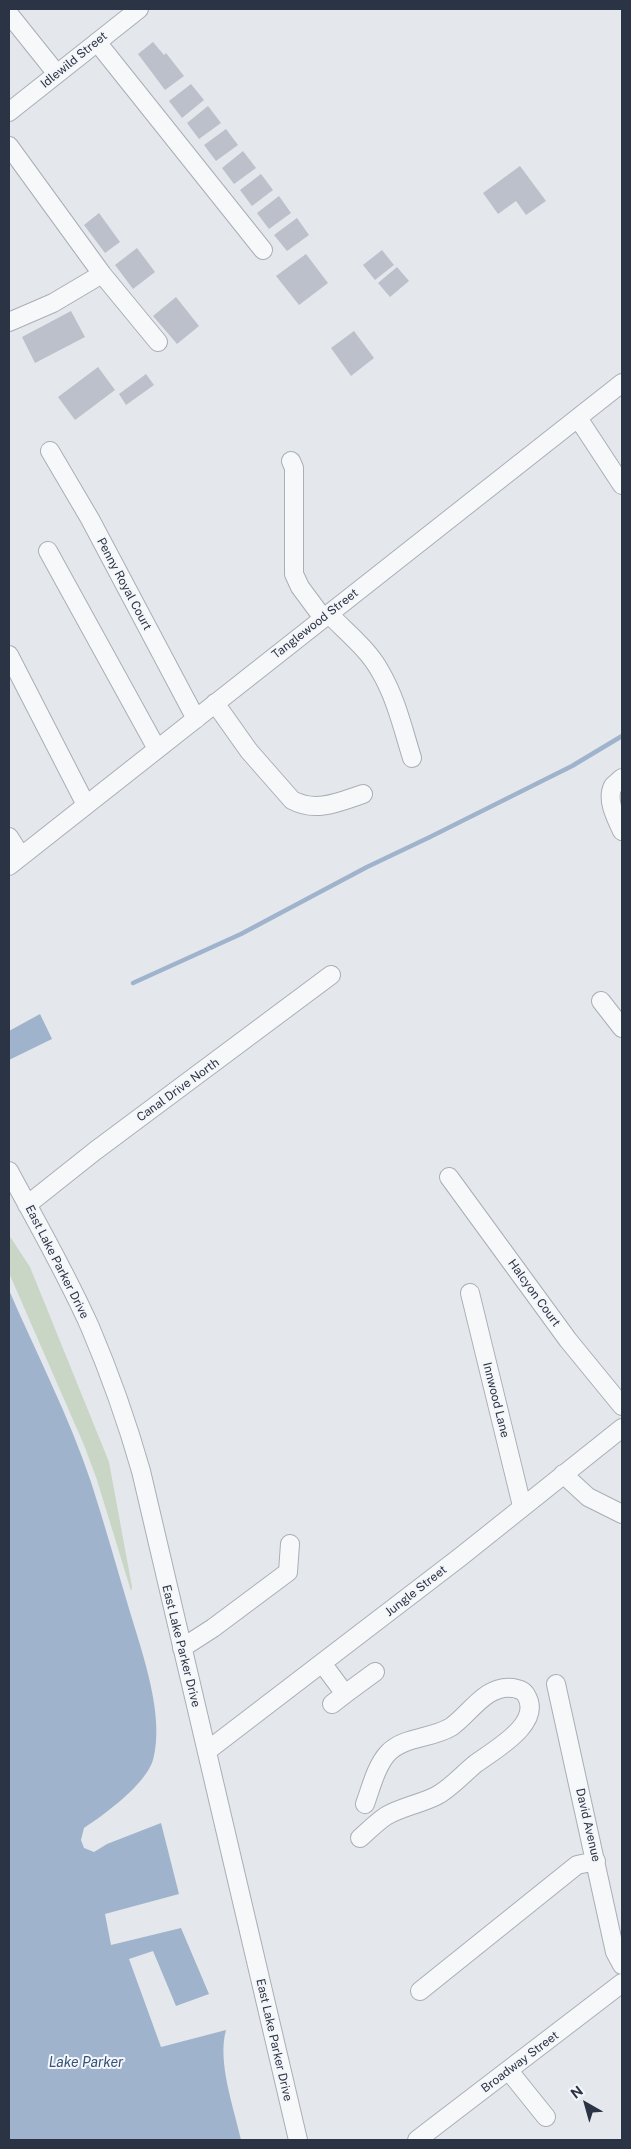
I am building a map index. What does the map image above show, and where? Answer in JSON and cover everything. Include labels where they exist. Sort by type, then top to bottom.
[{"type":"street","name":"Idlewild Street","points":[[9,112],[139,9]]},
{"type":"street","points":[[9,14],[57,74]]},
{"type":"street","points":[[97,42],[263,250]]},
{"type":"street","points":[[9,146],[102,274],[158,342]]},
{"type":"street","points":[[9,322],[54,303],[102,274]]},
{"type":"street","name":"Tanglewood Street","points":[[15,861],[622,383]]},
{"type":"street","points":[[578,418],[622,485]]},
{"type":"street","name":"Penny Royal Court","points":[[50,450],[90,519],[196,719]]},
{"type":"street","points":[[291,461],[294,474],[294,574],[300,587],[326,616],[354,638],[380,671],[392,696],[412,758]]},
{"type":"street","points":[[48,551],[157,749]]},
{"type":"street","points":[[9,655],[86,805]]},
{"type":"street","points":[[215,703],[249,751],[292,800],[315,807],[363,794]]},
{"type":"street","points":[[622,778],[613,786],[610,797],[622,831]]},
{"type":"street","points":[[9,837],[15,861]]},
{"type":"street","name":"Canal Drive North","points":[[27,1205],[95,1151],[330,976]]},
{"type":"street","points":[[601,1001],[622,1028]]},
{"type":"street","name":"East Lake Parker Drive","points":[[9,1171],[79,1303],[114,1386],[141,1471],[298,2140]]},
{"type":"street","name":"Halcyon Court","points":[[449,1177],[568,1340],[622,1406]]},
{"type":"street","name":"Innwood Lane","points":[[470,1293],[522,1506]]},
{"type":"street","name":"Jungle Street","points":[[207,1752],[459,1558],[622,1428]]},
{"type":"street","points":[[563,1474],[588,1498],[622,1514]]},
{"type":"street","points":[[182,1648],[213,1628],[288,1572],[290,1544]]},
{"type":"street","points":[[322,1664],[339,1699],[375,1672]]},
{"type":"street","name":"David Avenue","points":[[556,1684],[615,1952],[622,1965]]},
{"type":"street","points":[[360,1838],[387,1815],[438,1795],[476,1764],[510,1740],[523,1726],[528,1714],[528,1700],[525,1692],[506,1687],[495,1690],[451,1726],[423,1738],[398,1745],[387,1754],[374,1778],[366,1804]]},
{"type":"street","points":[[420,1991],[577,1865],[596,1861]]},
{"type":"street","name":"Broadway Street","points":[[417,2140],[622,1982]]},
{"type":"street","points":[[509,2070],[546,2117]]},
{"type":"green space","points":[[9,1235],[30,1267],[109,1462],[132,1587],[131,1591],[97,1480],[84,1445],[9,1273]]},
{"type":"water","points":[[40,1014],[52,1039],[9,1060],[9,1031]]},
{"type":"water","name":"Lake Parker","points":[[9,1290],[63,1409],[91,1482],[141,1647],[154,1706],[156,1743],[153,1760],[149,1769],[133,1789],[84,1828],[81,1840],[84,1848],[94,1852],[107,1844],[161,1823],[179,1894],[105,1914],[111,1945],[181,1928],[209,1994],[176,2006],[153,1951],[129,1959],[161,2047],[226,2030],[224,2043],[225,2070],[241,2140],[9,2140]]},
{"type":"building","points":[[153,42],[164,55],[166,53],[184,76],[165,90],[138,54]]},
{"type":"building","points":[[191,84],[204,100],[182,118],[169,101]]},
{"type":"building","points":[[208,106],[221,123],[199,139],[187,123]]},
{"type":"building","points":[[226,129],[238,145],[216,161],[204,145]]},
{"type":"building","points":[[243,151],[256,168],[234,184],[222,168]]},
{"type":"building","points":[[520,166],[546,201],[526,215],[516,201],[498,214],[483,193]]},
{"type":"building","points":[[261,174],[273,190],[252,206],[240,190]]},
{"type":"building","points":[[279,196],[291,213],[269,229],[257,213]]},
{"type":"building","points":[[99,213],[120,242],[105,253],[84,225]]},
{"type":"building","points":[[297,218],[309,235],[287,251],[274,235]]},
{"type":"building","points":[[137,248],[155,272],[133,289],[115,265]]},
{"type":"building","points":[[382,250],[394,265],[375,280],[363,265]]},
{"type":"building","points":[[306,254],[328,283],[299,305],[276,276]]},
{"type":"building","points":[[397,267],[409,281],[390,297],[378,283]]},
{"type":"building","points":[[176,297],[199,326],[177,344],[153,316]]},
{"type":"building","points":[[71,311],[85,337],[35,363],[22,337]]},
{"type":"building","points":[[354,331],[374,358],[351,376],[331,348]]},
{"type":"building","points":[[98,367],[115,390],[75,420],[58,397]]},
{"type":"building","points":[[146,374],[154,385],[126,405],[119,394]]},
{"type":"waterway","points":[[133,983],[241,934],[367,867],[572,766],[622,736]]}]
